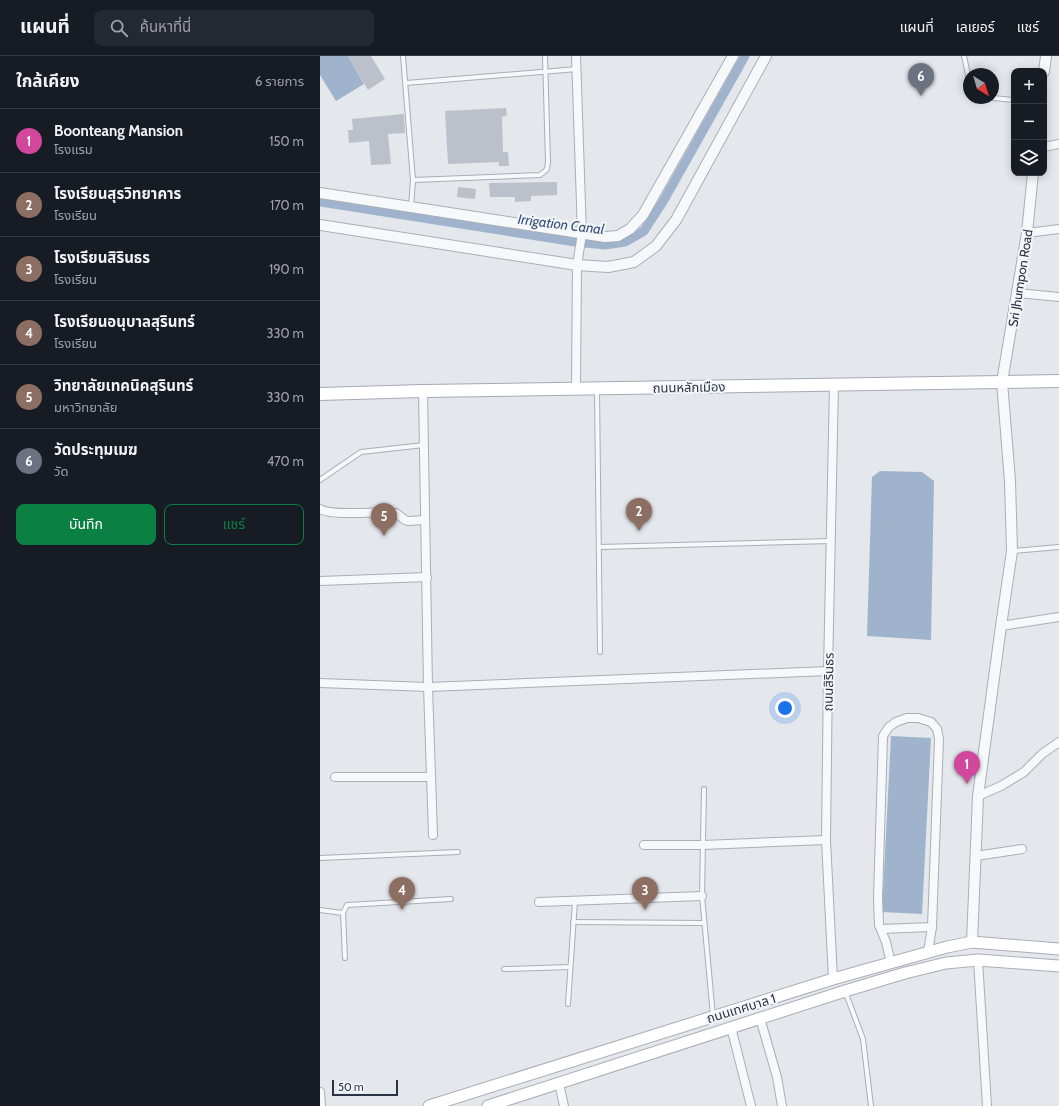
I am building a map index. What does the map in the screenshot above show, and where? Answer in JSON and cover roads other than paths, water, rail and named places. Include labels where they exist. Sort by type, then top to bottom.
[{"type":"main road","name":"ถนนหลักเมือง","points":[[320,394],[576,388],[1059,381]]},
{"type":"main road","name":"ถนนเทศบาล 1","points":[[429,1106],[713,1016],[947,946],[972,942],[1059,949]]},
{"type":"main road","name":"ถนนเทศบาล 1","points":[[488,1106],[511,1102],[559,1083],[912,971],[946,963],[978,960],[1059,966]]},
{"type":"street","points":[[576,56],[582,234],[577,265],[576,388]]},
{"type":"street","points":[[320,193],[605,238],[618,236],[630,229],[643,216],[733,56]]},
{"type":"street","points":[[320,225],[577,265],[608,267],[634,262],[656,246],[676,220],[766,56]]},
{"type":"street","points":[[1044,68],[1046,56]]},
{"type":"street","points":[[1047,146],[1059,144]]},
{"type":"street","name":"Sri Jhumpon Road","points":[[972,942],[978,796],[1012,551],[1010,481],[1002,382],[1027,233],[1033,176]]},
{"type":"street","points":[[1027,233],[1059,230]]},
{"type":"street","points":[[1018,293],[1059,297]]},
{"type":"street","name":"ถนนสิรินธร","points":[[833,979],[826,840],[834,385]]},
{"type":"street","points":[[423,391],[428,687],[433,835]]},
{"type":"street","points":[[320,509],[327,512],[337,513],[388,512],[396,514],[405,520],[425,520]]},
{"type":"street","points":[[320,581],[427,577]]},
{"type":"street","points":[[1001,626],[1059,617]]},
{"type":"street","points":[[320,684],[428,687],[828,671]]},
{"type":"street","points":[[891,963],[886,942],[879,925],[878,898],[883,736],[889,726],[907,718],[918,718],[930,722],[937,729],[939,739],[932,927],[928,952]]},
{"type":"street","points":[[978,796],[1001,786],[1024,772],[1042,754],[1059,742]]},
{"type":"street","points":[[335,777],[431,777]]},
{"type":"street","points":[[644,845],[703,845],[826,840]]},
{"type":"street","points":[[976,856],[1022,849]]},
{"type":"street","points":[[539,902],[702,896]]},
{"type":"street","points":[[881,929],[932,927]]},
{"type":"street","points":[[978,960],[987,1106]]},
{"type":"street","points":[[760,1018],[777,1077],[782,1106]]},
{"type":"street","points":[[731,1028],[751,1106]]},
{"type":"street","points":[[559,1083],[564,1106]]},
{"type":"street","points":[[320,1092],[321,1106]]},
{"type":"lane","points":[[403,56],[413,180],[411,207]]},
{"type":"lane","points":[[413,180],[540,175],[545,172],[548,162],[544,56]]},
{"type":"lane","points":[[964,56],[967,68]]},
{"type":"lane","points":[[406,83],[577,69]]},
{"type":"lane","points":[[999,99],[1011,100]]},
{"type":"lane","points":[[597,388],[600,652]]},
{"type":"lane","points":[[320,480],[361,452],[424,445]]},
{"type":"lane","points":[[599,547],[831,541]]},
{"type":"lane","points":[[1012,551],[1059,547]]},
{"type":"lane","points":[[704,789],[702,896],[713,1016]]},
{"type":"lane","points":[[320,858],[458,852]]},
{"type":"lane","points":[[345,958],[344,913],[347,904],[451,899]]},
{"type":"lane","points":[[568,1004],[573,922],[576,900]]},
{"type":"lane","points":[[320,910],[344,913]]},
{"type":"lane","points":[[573,922],[704,923]]},
{"type":"lane","points":[[504,968],[570,967]]},
{"type":"lane","points":[[845,991],[863,1040],[871,1106]]},
{"type":"water","points":[[320,56],[348,56],[364,84],[336,101],[320,75]]},
{"type":"water","points":[[880,471],[922,472],[934,481],[931,640],[867,636],[872,477]]},
{"type":"water","points":[[891,736],[931,738],[922,914],[882,912]]},
{"type":"waterway","name":"Irrigation Canal","points":[[320,202],[575,242],[605,245],[625,242],[644,231],[664,200],[745,56]]},
{"type":"place","name":"วัดประทุมเมฆ","points":[[921,96]]},
{"type":"place","name":"โรงเรียนสุรวิทยาคาร","points":[[639,531]]},
{"type":"place","name":"วิทยาลัยเทคนิคสุรินทร์","points":[[384,536]]},
{"type":"place","name":"Boonteang Mansion","points":[[967,784]]},
{"type":"place","name":"โรงเรียนอนุบาลสุรินทร์","points":[[402,910]]},
{"type":"place","name":"โรงเรียนสิรินธร","points":[[645,910]]}]
